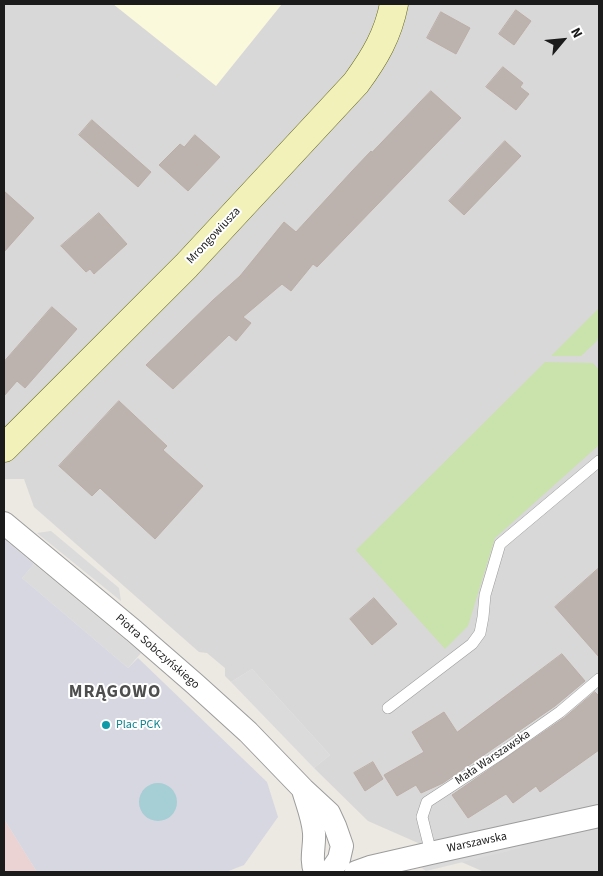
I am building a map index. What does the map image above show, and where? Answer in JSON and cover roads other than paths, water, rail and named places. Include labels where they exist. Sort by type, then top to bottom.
[{"type":"street","name":"Mrongowiusza","points":[[4,448],[186,266],[356,83],[374,58],[383,41],[394,4]]},
{"type":"street","name":"Piotra Sobczyńskiego","points":[[4,523],[134,631],[201,690],[248,732],[329,813],[336,826],[342,846],[339,859],[330,872]]},
{"type":"street","name":"Piotra Sobczyńskiego","points":[[303,789],[313,823],[312,865],[315,872]]},
{"type":"street","name":"Warszawska","points":[[356,872],[370,867],[599,816]]},
{"type":"lane","points":[[388,708],[472,644],[480,633],[485,595],[500,544],[599,461]]},
{"type":"lane","name":"Mała Warszawska","points":[[431,853],[422,817],[427,802],[560,712],[599,679]]},
{"type":"water","points":[[158,783],[171,789],[177,802],[171,815],[158,821],[145,815],[139,802],[145,789]]},
{"type":"place","name":"Plac PCK","points":[[106,725]]},
{"type":"district","name":"MRĄGOWO","points":[[115,693]]}]
